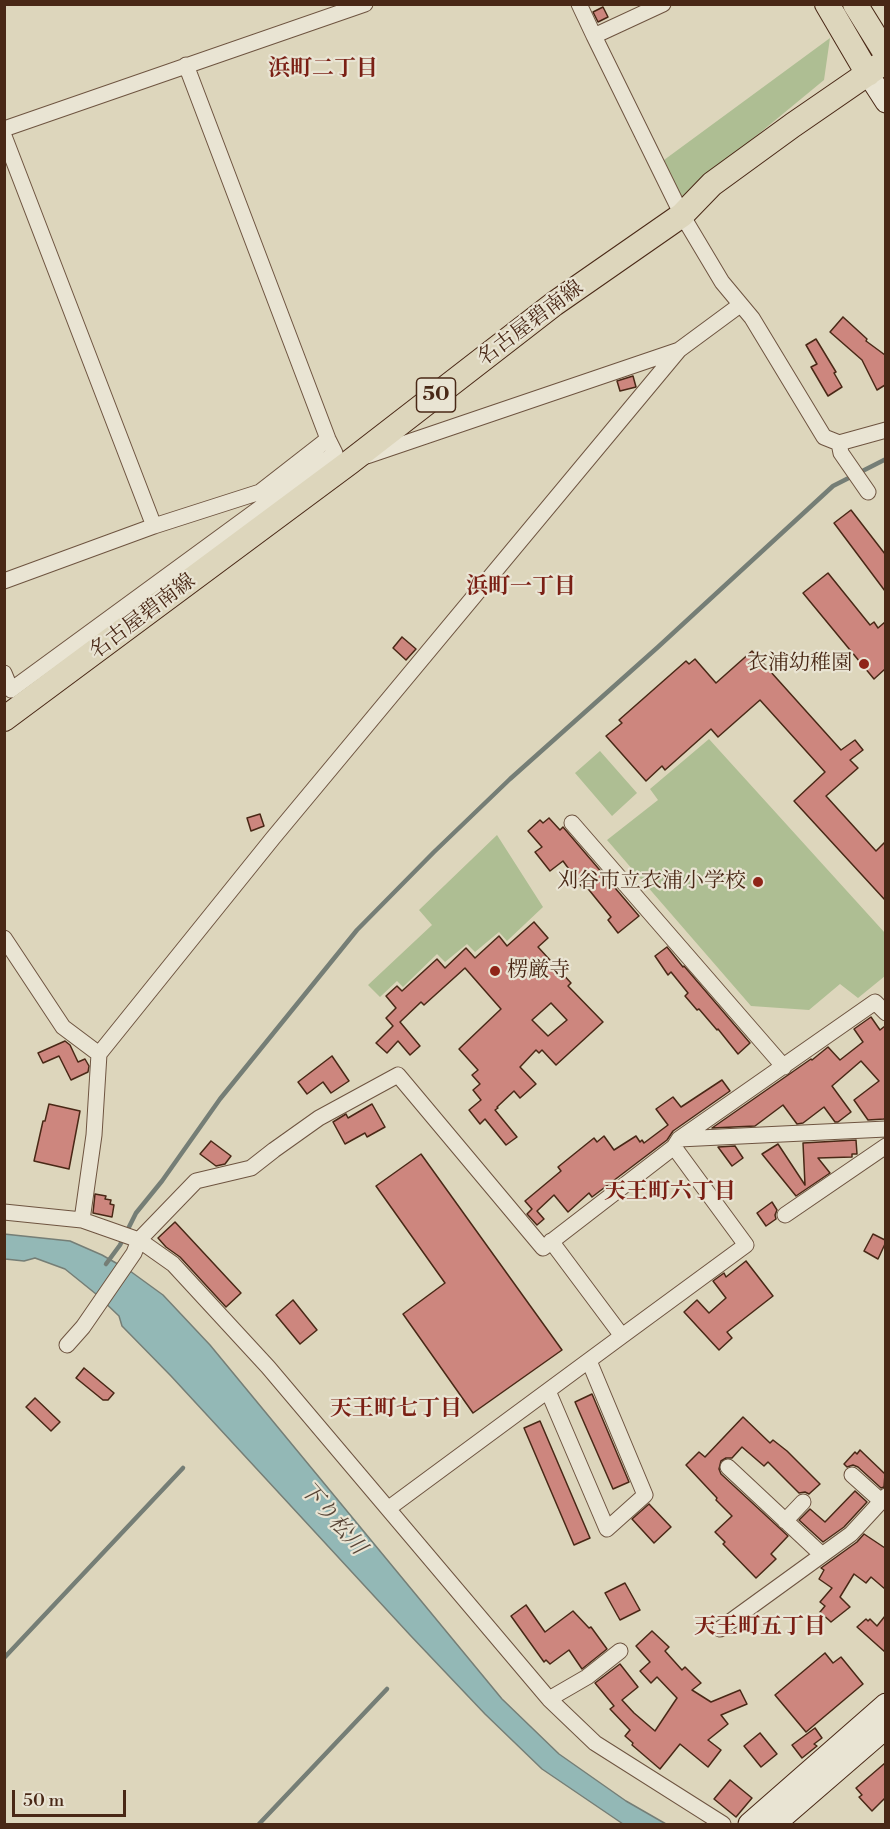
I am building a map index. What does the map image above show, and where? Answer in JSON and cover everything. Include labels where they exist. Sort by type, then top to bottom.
[{"type":"main road","points":[[827,4],[877,68]]},
{"type":"main road","points":[[855,4],[885,54]]},
{"type":"main road","name":"名古屋碧南線","points":[[4,719],[350,462],[554,304],[682,215],[712,184],[877,68]]},
{"type":"street","points":[[4,129],[364,4]]},
{"type":"street","points":[[579,4],[682,215],[722,282],[752,318],[824,437],[839,444],[885,430]]},
{"type":"street","points":[[594,36],[663,4]]},
{"type":"street","points":[[4,673],[11,690],[335,453],[186,65]]},
{"type":"street","points":[[877,68],[885,102]]},
{"type":"street","points":[[4,136],[153,526]]},
{"type":"street","points":[[82,1220],[94,1135],[99,1054],[273,838],[679,350],[740,305]]},
{"type":"street","points":[[350,462],[679,350]]},
{"type":"street","points":[[4,581],[153,526],[260,492],[328,439]]},
{"type":"street","points":[[839,444],[841,453],[865,488]]},
{"type":"street","points":[[572,823],[784,1067]]},
{"type":"street","points":[[4,938],[63,1027],[99,1054]]},
{"type":"street","points":[[67,1345],[83,1326],[136,1244],[196,1181],[251,1168],[274,1149],[319,1119],[398,1075],[543,1248],[677,1143],[875,1002],[885,1013]]},
{"type":"street","points":[[677,1143],[885,1129]]},
{"type":"street","points":[[389,1508],[746,1245],[677,1143]]},
{"type":"street","points":[[785,1215],[885,1146]]},
{"type":"street","points":[[4,1212],[82,1220],[117,1233],[173,1264],[268,1367],[549,1699],[595,1743],[723,1824]]},
{"type":"street","points":[[551,1241],[622,1336]]},
{"type":"street","points":[[548,1391],[607,1529],[645,1495],[589,1361]]},
{"type":"street","points":[[728,1467],[821,1554]]},
{"type":"street","points":[[720,1629],[851,1534],[883,1499],[852,1475]]},
{"type":"street","points":[[785,1521],[803,1502]]},
{"type":"street","points":[[549,1699],[587,1677],[620,1651]]},
{"type":"street","points":[[749,1824],[885,1704]]},
{"type":"street","points":[[775,1824],[885,1728]]},
{"type":"green space","points":[[830,38],[824,80],[682,197],[664,160]]},
{"type":"green space","points":[[709,739],[885,933],[885,976],[858,998],[840,984],[809,1010],[751,1006],[607,840],[658,800],[650,789]]},
{"type":"green space","points":[[600,751],[637,793],[612,816],[575,773]]},
{"type":"green space","points":[[497,835],[543,907],[507,941],[499,932],[475,952],[467,944],[445,962],[437,954],[403,987],[397,981],[380,997],[368,985],[432,925],[419,910]]},
{"type":"water","name":"下り松川","points":[[4,1234],[70,1241],[130,1271],[163,1295],[210,1345],[502,1699],[559,1754],[626,1801],[666,1824],[623,1824],[542,1769],[485,1714],[410,1635],[122,1326],[119,1316],[65,1269],[35,1258],[24,1261],[5,1259]]},
{"type":"building","points":[[603,7],[608,17],[598,22],[593,12]]},
{"type":"building","points":[[843,317],[867,339],[866,341],[885,355],[885,385],[877,390],[862,360],[830,332]]},
{"type":"building","points":[[816,339],[836,372],[834,373],[842,387],[828,396],[811,367],[817,364],[806,345]]},
{"type":"building","points":[[633,376],[636,387],[620,391],[617,381]]},
{"type":"building","points":[[851,510],[885,554],[885,591],[834,523]]},
{"type":"building","points":[[828,573],[870,625],[874,622],[878,628],[885,622],[885,669],[874,679],[803,593]]},
{"type":"building","points":[[402,637],[416,649],[406,660],[393,648]]},
{"type":"building","points":[[752,651],[841,750],[855,740],[863,750],[850,760],[858,768],[826,796],[876,851],[885,842],[885,900],[794,801],[825,772],[760,700],[718,737],[711,729],[665,770],[662,766],[646,781],[606,736],[622,723],[619,720],[686,661],[689,664],[695,659],[716,683]]},
{"type":"building","points":[[260,814],[264,826],[251,831],[247,818]]},
{"type":"building","points":[[549,818],[560,830],[563,827],[639,916],[618,933],[608,920],[611,917],[585,885],[582,887],[563,861],[550,871],[535,852],[542,847],[528,831],[540,820],[543,823]]},
{"type":"building","points":[[534,922],[548,938],[538,947],[571,983],[568,986],[603,1022],[556,1065],[542,1050],[539,1053],[536,1050],[520,1067],[536,1084],[520,1098],[514,1091],[495,1110],[517,1137],[506,1145],[485,1119],[480,1124],[469,1110],[481,1100],[473,1090],[480,1084],[472,1075],[478,1070],[459,1049],[501,1009],[465,968],[424,1005],[421,1002],[400,1022],[420,1046],[410,1055],[398,1041],[387,1053],[376,1043],[393,1026],[386,1018],[396,1008],[386,996],[397,986],[402,991],[437,959],[445,968],[466,948],[475,958],[499,936],[507,946]],"holes":[[[551,1003],[567,1020],[548,1036],[532,1020]]]},
{"type":"building","points":[[667,947],[750,1043],[738,1054],[718,1029],[685,996],[688,993],[671,972],[668,975],[655,956]]},
{"type":"building","points":[[871,1017],[880,1030],[885,1026],[884,1119],[868,1120],[854,1100],[879,1081],[861,1061],[832,1086],[851,1112],[838,1122],[835,1122],[824,1107],[803,1123],[797,1124],[783,1105],[755,1126],[712,1128],[828,1047],[840,1060],[863,1042],[854,1029]]},
{"type":"building","points":[[65,1041],[70,1045],[78,1062],[85,1059],[89,1066],[88,1072],[71,1080],[59,1056],[43,1063],[38,1053]]},
{"type":"building","points":[[332,1056],[349,1081],[331,1093],[323,1082],[307,1094],[298,1082]]},
{"type":"building","points":[[722,1080],[730,1091],[673,1131],[667,1140],[592,1197],[589,1193],[568,1212],[554,1195],[537,1211],[544,1219],[537,1225],[527,1214],[532,1209],[525,1201],[561,1171],[558,1167],[594,1138],[597,1142],[604,1136],[614,1150],[636,1136],[640,1142],[642,1140],[644,1143],[668,1125],[656,1109],[673,1097],[681,1107]]},
{"type":"building","points":[[49,1104],[80,1111],[69,1169],[34,1161]]},
{"type":"building","points":[[372,1104],[385,1127],[367,1137],[365,1133],[345,1144],[333,1122],[346,1114],[348,1118]]},
{"type":"building","points":[[856,1140],[857,1154],[852,1154],[852,1157],[818,1158],[830,1173],[796,1196],[762,1154],[778,1144],[805,1185],[803,1143]]},
{"type":"building","points":[[211,1141],[231,1156],[225,1164],[216,1166],[200,1154]]},
{"type":"building","points":[[735,1146],[743,1158],[732,1166],[718,1147]]},
{"type":"building","points":[[421,1154],[562,1350],[473,1413],[403,1314],[445,1283],[376,1186]]},
{"type":"building","points":[[95,1194],[106,1196],[105,1199],[111,1200],[110,1204],[114,1205],[112,1217],[93,1213]]},
{"type":"building","points":[[772,1202],[777,1210],[776,1219],[766,1226],[757,1213]]},
{"type":"building","points":[[175,1222],[241,1293],[226,1307],[180,1257],[158,1238]]},
{"type":"building","points":[[873,1234],[885,1240],[878,1259],[864,1251]]},
{"type":"building","points":[[746,1261],[773,1296],[727,1332],[732,1338],[719,1350],[684,1312],[697,1300],[709,1313],[726,1298],[713,1281],[724,1273],[726,1277]]},
{"type":"building","points":[[293,1300],[317,1330],[300,1344],[276,1315]]},
{"type":"building","points":[[84,1368],[114,1393],[108,1400],[103,1400],[76,1378]]},
{"type":"building","points":[[592,1394],[629,1482],[613,1489],[575,1402]]},
{"type":"building","points":[[35,1398],[60,1422],[51,1431],[26,1407]]},
{"type":"building","points":[[743,1417],[770,1443],[773,1440],[787,1451],[820,1484],[809,1494],[799,1493],[768,1462],[764,1466],[742,1447],[732,1458],[721,1461],[719,1469],[721,1474],[788,1536],[771,1554],[776,1559],[756,1578],[723,1544],[725,1542],[715,1532],[732,1516],[686,1465],[699,1452],[705,1457]]},
{"type":"building","points":[[540,1421],[590,1538],[574,1545],[524,1428]]},
{"type":"building","points":[[860,1450],[885,1474],[884,1487],[881,1488],[858,1467],[853,1465],[847,1467],[844,1464]]},
{"type":"building","points":[[855,1491],[867,1502],[844,1527],[823,1542],[799,1520],[810,1509],[825,1522]]},
{"type":"building","points":[[649,1504],[671,1527],[654,1543],[632,1519]]},
{"type":"building","points":[[864,1534],[885,1548],[885,1589],[871,1577],[866,1583],[854,1574],[840,1597],[850,1607],[831,1622],[820,1612],[825,1606],[820,1602],[832,1588],[819,1579],[824,1570],[821,1568],[857,1542]]},
{"type":"building","points":[[625,1583],[640,1610],[620,1620],[605,1593]]},
{"type":"building","points":[[526,1605],[545,1632],[573,1611],[589,1628],[591,1627],[607,1649],[582,1669],[569,1650],[550,1664],[546,1660],[544,1662],[511,1616]]},
{"type":"building","points":[[885,1616],[885,1652],[857,1627],[866,1619],[868,1621],[870,1619],[877,1626]]},
{"type":"building","points":[[652,1631],[669,1647],[665,1651],[682,1670],[685,1667],[701,1683],[692,1690],[711,1702],[740,1690],[747,1704],[721,1715],[728,1724],[708,1740],[721,1750],[708,1767],[680,1744],[660,1769],[625,1736],[630,1730],[610,1709],[614,1706],[595,1683],[620,1664],[638,1687],[622,1700],[655,1731],[677,1698],[657,1677],[651,1683],[640,1671],[650,1662],[636,1646]]},
{"type":"building","points":[[825,1653],[833,1663],[841,1657],[863,1684],[806,1732],[775,1695]]},
{"type":"building","points":[[815,1728],[822,1738],[814,1744],[817,1746],[802,1758],[792,1745]]},
{"type":"building","points":[[760,1733],[777,1754],[761,1767],[744,1746]]},
{"type":"building","points":[[885,1763],[885,1798],[872,1811],[859,1797],[862,1795],[856,1788]]},
{"type":"building","points":[[730,1780],[752,1798],[736,1817],[714,1799]]},
{"type":"waterway","points":[[106,1264],[120,1245],[136,1213],[162,1181],[220,1099],[357,930],[510,779],[833,486],[886,459]]},
{"type":"waterway","points":[[4,1658],[183,1468]]},
{"type":"waterway","points":[[259,1824],[387,1689]]},
{"type":"place","name":"衣浦幼稚園","points":[[864,664]]},
{"type":"place","name":"刈谷市立衣浦小学校","points":[[758,882]]},
{"type":"place","name":"楞厳寺","points":[[495,971]]},
{"type":"district","name":"浜町二丁目","points":[[323,70]]},
{"type":"district","name":"浜町一丁目","points":[[521,588]]},
{"type":"district","name":"天王町六丁目","points":[[670,1193]]},
{"type":"district","name":"天王町七丁目","points":[[396,1410]]},
{"type":"district","name":"天王町五丁目","points":[[760,1628]]}]
